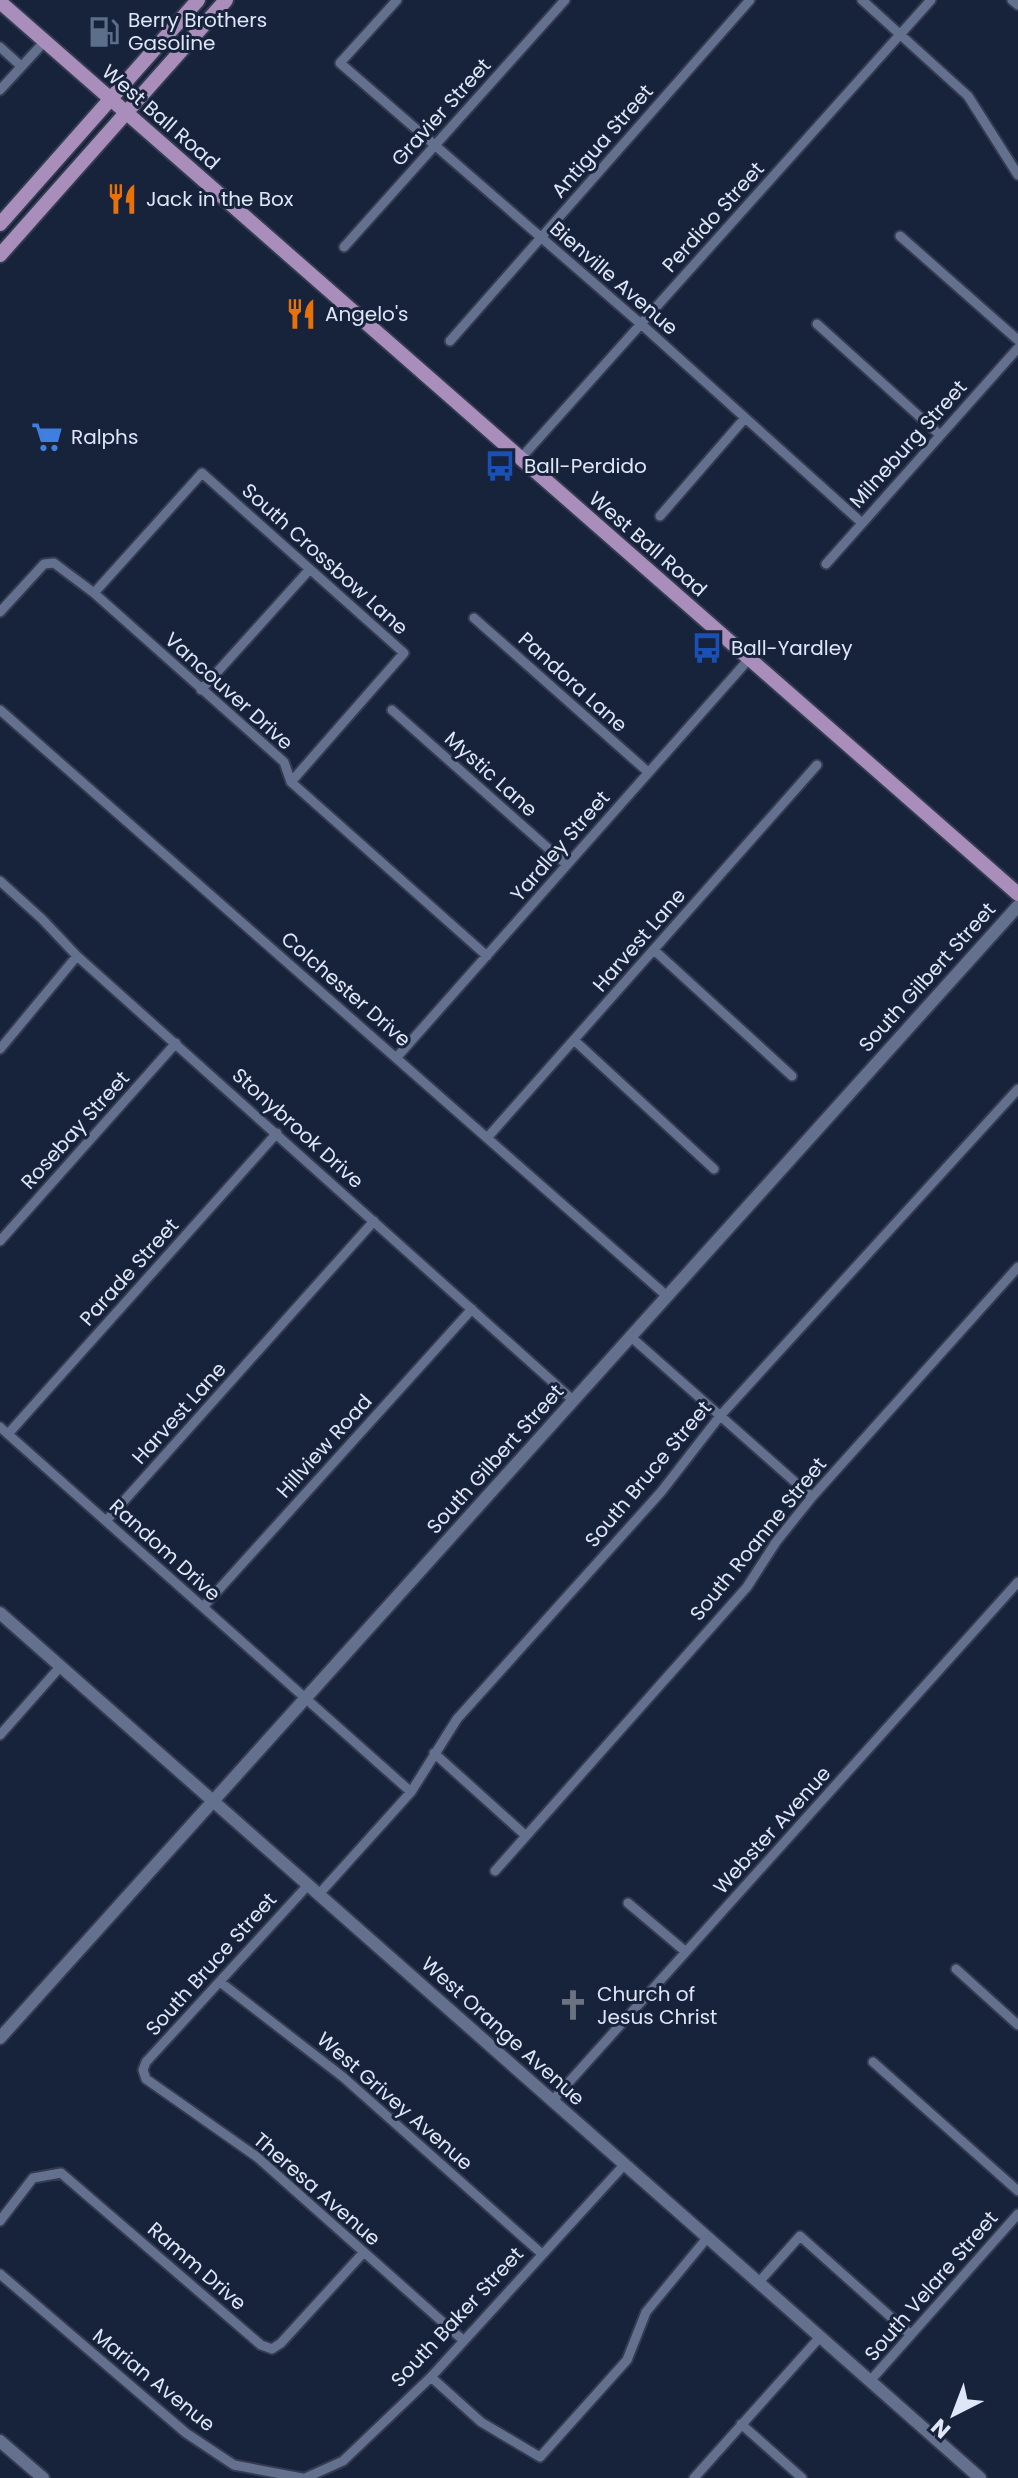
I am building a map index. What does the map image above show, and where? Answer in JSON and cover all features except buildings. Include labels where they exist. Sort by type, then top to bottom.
[{"type":"main road","points":[[0,224],[198,0]]},
{"type":"main road","points":[[0,255],[226,0]]},
{"type":"main road","name":"West Ball Road","points":[[0,2],[1018,894]]},
{"type":"street","name":"Bienville Avenue","points":[[397,0],[340,63],[641,324],[862,523]]},
{"type":"street","name":"Gravier Street","points":[[344,247],[565,0]]},
{"type":"street","name":"Antigua Street","points":[[450,341],[750,0]]},
{"type":"street","points":[[862,0],[968,96],[1018,175]]},
{"type":"street","name":"Perdido Street","points":[[521,458],[931,0]]},
{"type":"street","points":[[1012,0],[1018,5]]},
{"type":"street","points":[[0,90],[45,41]]},
{"type":"street","points":[[0,47],[21,66]]},
{"type":"street","points":[[900,236],[1018,340]]},
{"type":"street","points":[[817,324],[940,435]]},
{"type":"street","name":"Milneburg Street","points":[[826,564],[1018,348]]},
{"type":"street","points":[[660,516],[745,418]]},
{"type":"street","name":"South Crossbow Lane","points":[[94,593],[202,473],[404,653],[291,782]]},
{"type":"street","name":"Vancouver Drive","points":[[0,612],[44,564],[54,563],[94,593],[284,762],[291,782],[487,956]]},
{"type":"street","points":[[201,690],[310,569]]},
{"type":"street","name":"Pandora Lane","points":[[474,618],[648,772]]},
{"type":"street","name":"Yardley Street","points":[[397,1057],[749,659]]},
{"type":"street","name":"Colchester Drive","points":[[0,710],[668,1297]]},
{"type":"street","name":"Mystic Lane","points":[[392,710],[567,865]]},
{"type":"street","name":"Harvest Lane","points":[[487,1138],[817,765]]},
{"type":"street","name":"Stonybrook Drive","points":[[0,881],[77,956],[574,1401]]},
{"type":"street","name":"South Gilbert Street","points":[[0,2038],[1018,906]]},
{"type":"street","points":[[654,950],[792,1076]]},
{"type":"street","points":[[0,1049],[77,956]]},
{"type":"street","points":[[574,1040],[714,1169]]},
{"type":"street","name":"Rosebay Street","points":[[0,1241],[176,1043]]},
{"type":"street","name":"South Bruce Street","points":[[320,1893],[411,1792],[457,1719],[661,1492],[720,1416],[1018,1089]]},
{"type":"street","name":"Parade Street","points":[[4,1430],[277,1133]]},
{"type":"street","name":"Harvest Lane","points":[[106,1521],[374,1221]]},
{"type":"street","name":"South Roanne Street","points":[[495,1871],[747,1587],[776,1542],[812,1497],[1018,1267]]},
{"type":"street","name":"Hillview Road","points":[[203,1607],[472,1309]]},
{"type":"street","points":[[631,1337],[812,1497]]},
{"type":"street","name":"Random Drive","points":[[4,1430],[411,1792]]},
{"type":"street","name":"Webster Avenue","points":[[552,2101],[1018,1582]]},
{"type":"street","name":"West Orange Avenue","points":[[0,1613],[320,1893],[974,2476]]},
{"type":"street","points":[[0,1735],[60,1667]]},
{"type":"street","points":[[434,1753],[525,1835]]},
{"type":"street","name":"South Bruce Street","points":[[143,2070],[146,2062],[309,1884]]},
{"type":"street","points":[[628,1903],[686,1952]]},
{"type":"street","points":[[956,1969],[1018,2025]]},
{"type":"street","name":"West Grivey Avenue","points":[[220,1982],[343,2077],[541,2253]]},
{"type":"street","points":[[873,2062],[1018,2191]]},
{"type":"street","name":"Theresa Avenue","points":[[143,2070],[151,2085],[257,2157],[464,2341]]},
{"type":"street","name":"South Baker Street","points":[[303,2478],[343,2461],[431,2377],[624,2165]]},
{"type":"street","name":"Ramm Drive","points":[[0,2221],[33,2178],[61,2173],[261,2345],[272,2349],[281,2343],[364,2252]]},
{"type":"street","name":"South Velare Street","points":[[870,2381],[1018,2214]]},
{"type":"street","points":[[759,2282],[800,2236],[911,2335]]},
{"type":"street","points":[[431,2377],[481,2422],[540,2457],[627,2360],[646,2312],[707,2238]]},
{"type":"street","name":"Marian Avenue","points":[[0,2274],[186,2433],[234,2465],[303,2478]]},
{"type":"street","points":[[694,2478],[820,2337]]},
{"type":"street","points":[[741,2424],[802,2478]]},
{"type":"street","points":[[0,2441],[43,2478]]},
{"type":"place","name":"Berry Brothers Gasoline","points":[[104,32]]},
{"type":"place","name":"Jack in the Box","points":[[122,199]]},
{"type":"place","name":"Angelo's","points":[[301,314]]},
{"type":"place","name":"Ralphs","points":[[47,437]]},
{"type":"place","name":"Ball-Perdido","points":[[500,466]]},
{"type":"place","name":"Ball-Yardley","points":[[707,648]]},
{"type":"place","name":"Church of Jesus Christ","points":[[573,2005]]}]
